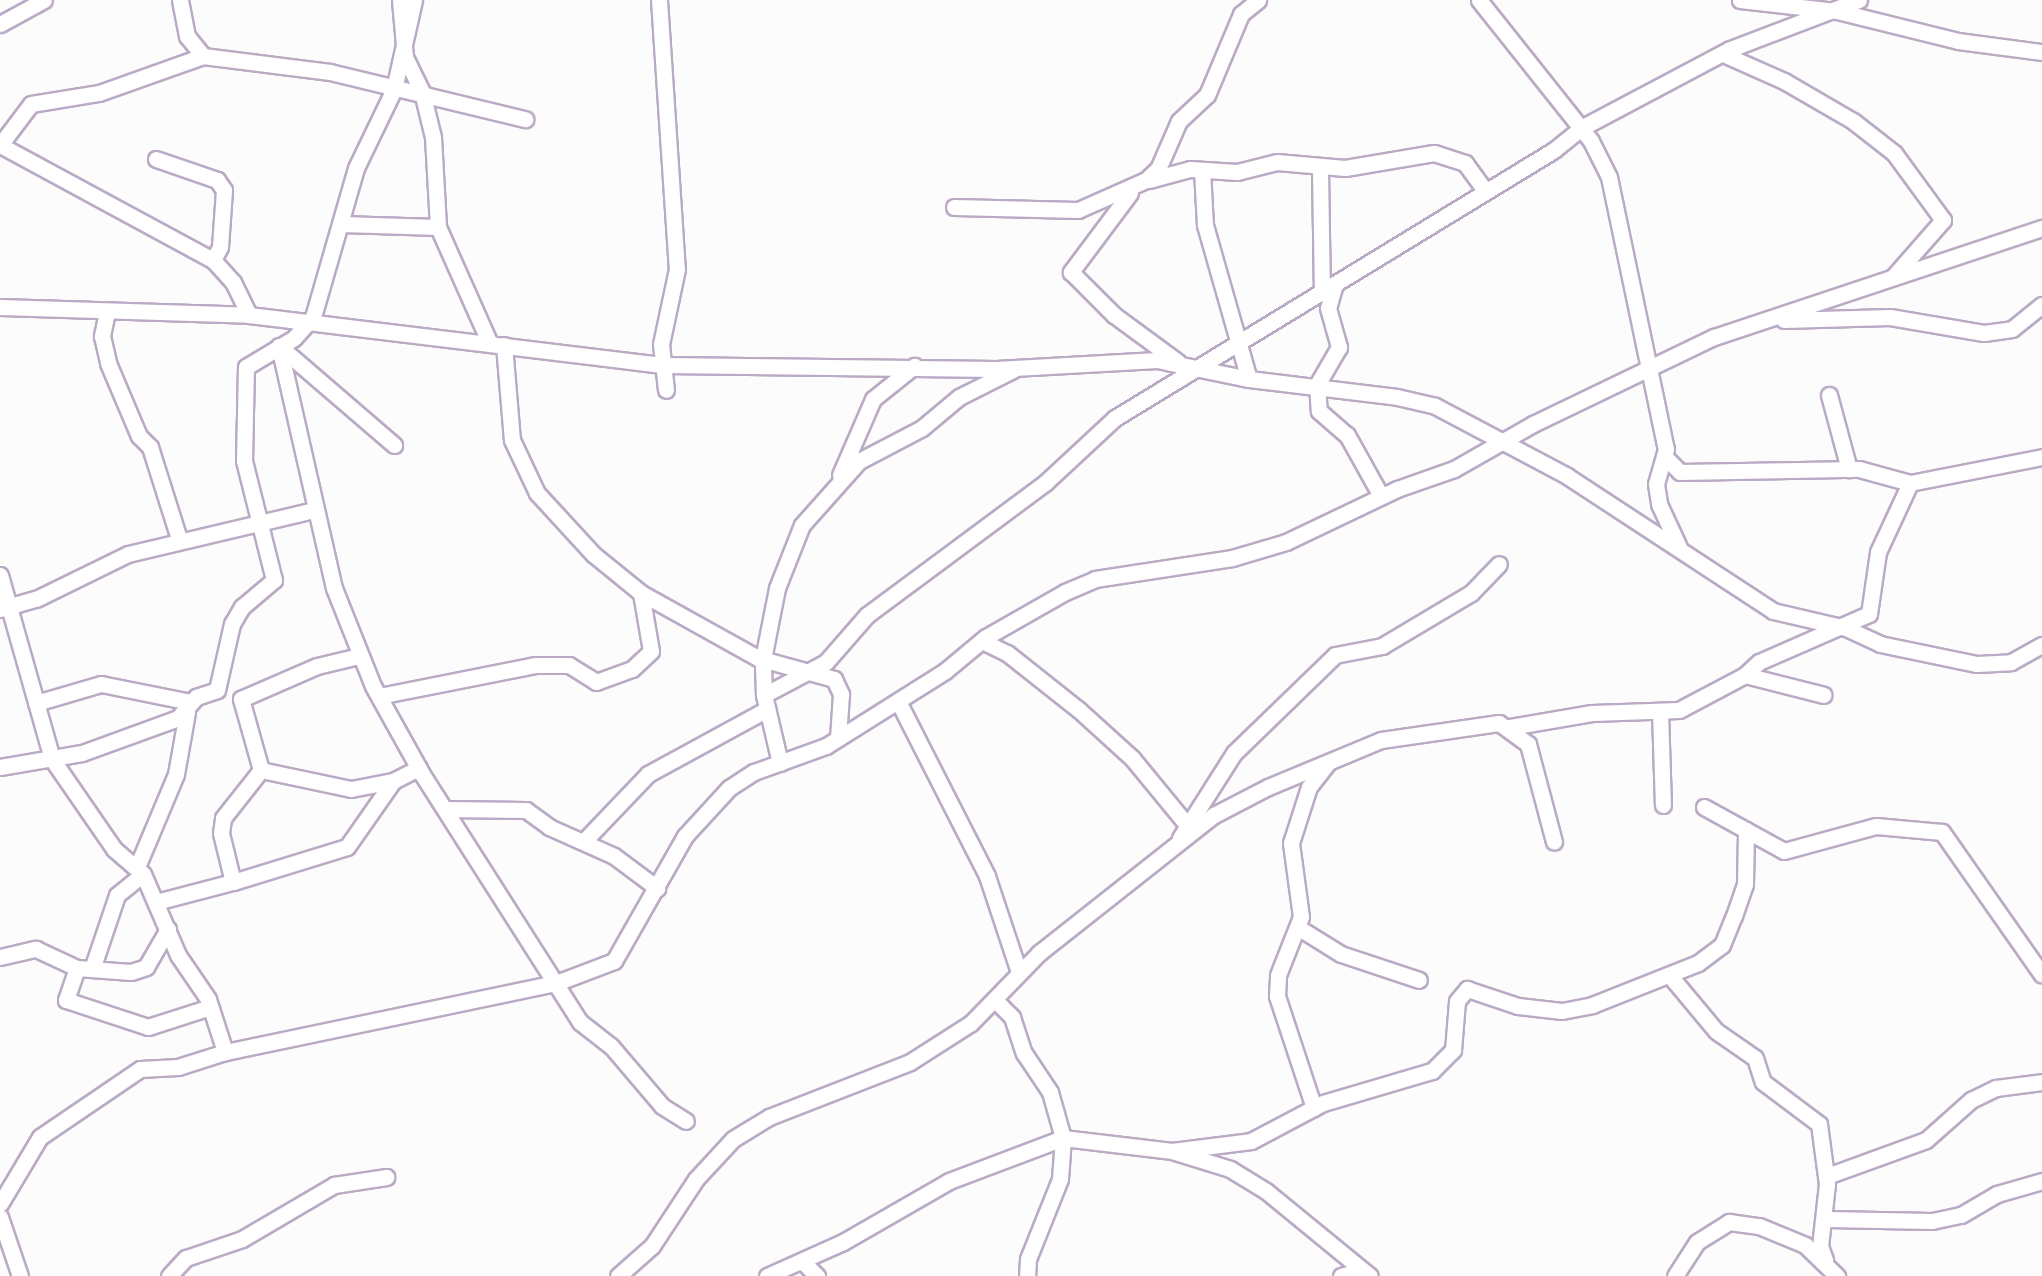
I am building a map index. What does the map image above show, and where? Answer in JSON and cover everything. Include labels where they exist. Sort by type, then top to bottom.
[{"type":"street","points":[[0,24],[44,0]]},
{"type":"street","points":[[180,0],[187,36],[184,62]]},
{"type":"street","points":[[400,0],[402,39],[422,92],[433,136],[438,227],[497,344],[512,440],[525,476],[573,534],[641,593],[763,659],[834,679],[841,694],[838,738]]},
{"type":"street","points":[[0,767],[82,753],[189,707],[217,690],[232,624],[242,607],[273,584],[261,520],[243,453],[246,367],[279,346],[310,322],[356,168],[394,89],[402,39],[414,0]]},
{"type":"street","points":[[659,0],[677,269],[661,344],[666,390]]},
{"type":"street","points":[[1178,362],[1114,315],[1071,272],[1140,184],[1158,169],[1179,121],[1207,95],[1241,14],[1258,0]]},
{"type":"street","points":[[1479,0],[1581,128],[1609,177],[1665,457],[1656,484],[1659,504],[1678,547]]},
{"type":"street","points":[[1740,0],[1837,11],[1958,41],[2042,52]]},
{"type":"street","points":[[585,840],[648,774],[810,673],[888,598],[1045,483],[1115,418],[1239,339],[1328,288],[1484,189],[1554,150],[1581,128],[1766,33],[1837,11],[1860,0]]},
{"type":"street","points":[[187,36],[203,56]]},
{"type":"street","points":[[1722,54],[1785,81],[1853,121],[1894,153],[1943,220],[1893,277]]},
{"type":"street","points":[[249,315],[233,282],[213,260],[0,145],[31,104],[99,93],[203,56],[330,72],[394,89],[422,92],[525,118]]},
{"type":"street","points":[[954,207],[1078,210],[1140,184],[1202,170],[1237,172],[1277,162],[1320,169],[1434,153],[1465,163],[1484,189]]},
{"type":"street","points":[[156,159],[217,180],[224,190],[220,248],[213,260]]},
{"type":"street","points":[[1320,169],[1328,308],[1339,347],[1317,385],[1319,411],[1347,435],[1381,496]]},
{"type":"street","points":[[1202,170],[1205,225],[1249,379]]},
{"type":"street","points":[[341,224],[438,227]]},
{"type":"street","points":[[0,1204],[40,1137],[132,1073],[178,1067],[225,1052],[556,983],[614,961],[707,807],[753,772],[838,738],[898,702],[982,641],[1088,582],[1240,556],[1286,542],[1381,496],[1454,469],[1501,442],[1647,370],[1757,322],[2042,228]]},
{"type":"street","points":[[1757,322],[1890,317],[1984,333],[2012,329],[2042,305]]},
{"type":"street","points":[[0,307],[249,315],[310,322],[408,338],[497,344],[664,365],[1016,368],[1061,362],[1178,362],[1198,365],[1249,379],[1317,385],[1427,403],[1567,476],[1773,611],[1846,628],[1880,644],[1996,666],[2042,645]]},
{"type":"street","points":[[107,312],[102,336],[108,363],[139,436],[150,447],[178,539]]},
{"type":"street","points":[[279,346],[394,446]]},
{"type":"street","points":[[279,346],[314,510],[358,656],[379,696],[419,768],[580,1022],[611,1046],[662,1106],[686,1121]]},
{"type":"street","points":[[835,485],[863,413],[914,366]]},
{"type":"street","points":[[780,763],[765,702],[763,659],[777,588],[802,525],[835,485],[876,449],[922,428],[959,397],[1016,368]]},
{"type":"street","points":[[1829,395],[1849,469]]},
{"type":"street","points":[[1665,457],[1680,472],[1689,473],[1849,469],[1911,483],[2042,457]]},
{"type":"street","points":[[1510,727],[1592,713],[1660,711],[1690,706],[1726,681],[1745,675],[1759,662],[1846,628],[1869,614],[1878,552],[1911,483]]},
{"type":"street","points":[[5,608],[128,554],[178,539],[314,510]]},
{"type":"street","points":[[1177,844],[1234,753],[1335,654],[1382,646],[1471,593],[1499,564]]},
{"type":"street","points":[[0,575],[5,608],[52,759],[114,849],[140,871],[210,1007],[225,1052]]},
{"type":"street","points":[[379,696],[536,665],[569,665],[596,682],[632,669],[651,651],[641,593]]},
{"type":"street","points":[[982,641],[1006,653],[1079,710],[1132,758],[1187,825]]},
{"type":"street","points":[[261,770],[241,699],[316,666],[358,656]]},
{"type":"street","points":[[1745,675],[1824,695]]},
{"type":"street","points":[[36,703],[101,684],[189,707]]},
{"type":"street","points":[[898,702],[987,876],[1019,972]]},
{"type":"street","points":[[189,707],[176,774],[140,871],[117,895],[84,969],[66,1000],[148,1027],[210,1007]]},
{"type":"street","points":[[1660,711],[1663,805]]},
{"type":"street","points":[[618,1276],[652,1246],[696,1179],[733,1139],[769,1117],[910,1062],[996,1001],[1019,972],[1214,814],[1330,759],[1413,733],[1499,723],[1510,727],[1528,744],[1554,842]]},
{"type":"street","points":[[1314,1107],[1277,996],[1278,975],[1299,928],[1302,908],[1291,843],[1309,787],[1330,759]]},
{"type":"street","points":[[261,770],[351,789],[393,781],[419,768]]},
{"type":"street","points":[[232,882],[221,833],[223,818],[261,770]]},
{"type":"street","points":[[156,902],[348,847],[393,781]]},
{"type":"street","points":[[1704,807],[1784,851],[1876,826],[1942,832],[2042,975]]},
{"type":"street","points":[[445,809],[526,810],[549,827],[585,840],[657,888]]},
{"type":"street","points":[[1172,1151],[1251,1141],[1314,1107],[1432,1071],[1453,1050],[1457,1001],[1467,989],[1545,1012],[1592,1005],[1671,977],[1705,958],[1727,934],[1745,884],[1746,830]]},
{"type":"street","points":[[1299,928],[1341,954],[1419,980]]},
{"type":"street","points":[[0,957],[36,950],[84,969],[137,971],[168,929]]},
{"type":"street","points":[[1671,977],[1716,1030],[1755,1058],[1763,1082],[1812,1114],[1824,1137],[1827,1176],[1827,1219],[1820,1246],[1825,1260],[1837,1276]]},
{"type":"street","points":[[996,1001],[1012,1017],[1024,1053],[1050,1092],[1063,1138],[1060,1179],[1028,1259],[1027,1276]]},
{"type":"street","points":[[1827,1176],[1926,1140],[1971,1100],[1996,1089],[2042,1082]]},
{"type":"street","points":[[767,1276],[803,1262],[949,1181],[1063,1138],[1172,1151],[1230,1169],[1266,1191],[1366,1273]]},
{"type":"street","points":[[169,1276],[186,1257],[242,1239],[334,1185],[386,1177]]},
{"type":"street","points":[[1827,1219],[1932,1221],[1961,1215],[1997,1194],[2042,1180]]},
{"type":"street","points":[[0,1217],[20,1276]]},
{"type":"street","points":[[1675,1276],[1696,1242],[1729,1222],[1759,1226],[1825,1260]]},
{"type":"street","points":[[803,1262],[817,1276]]},
{"type":"street","points":[[1341,1276],[1366,1273]]}]
